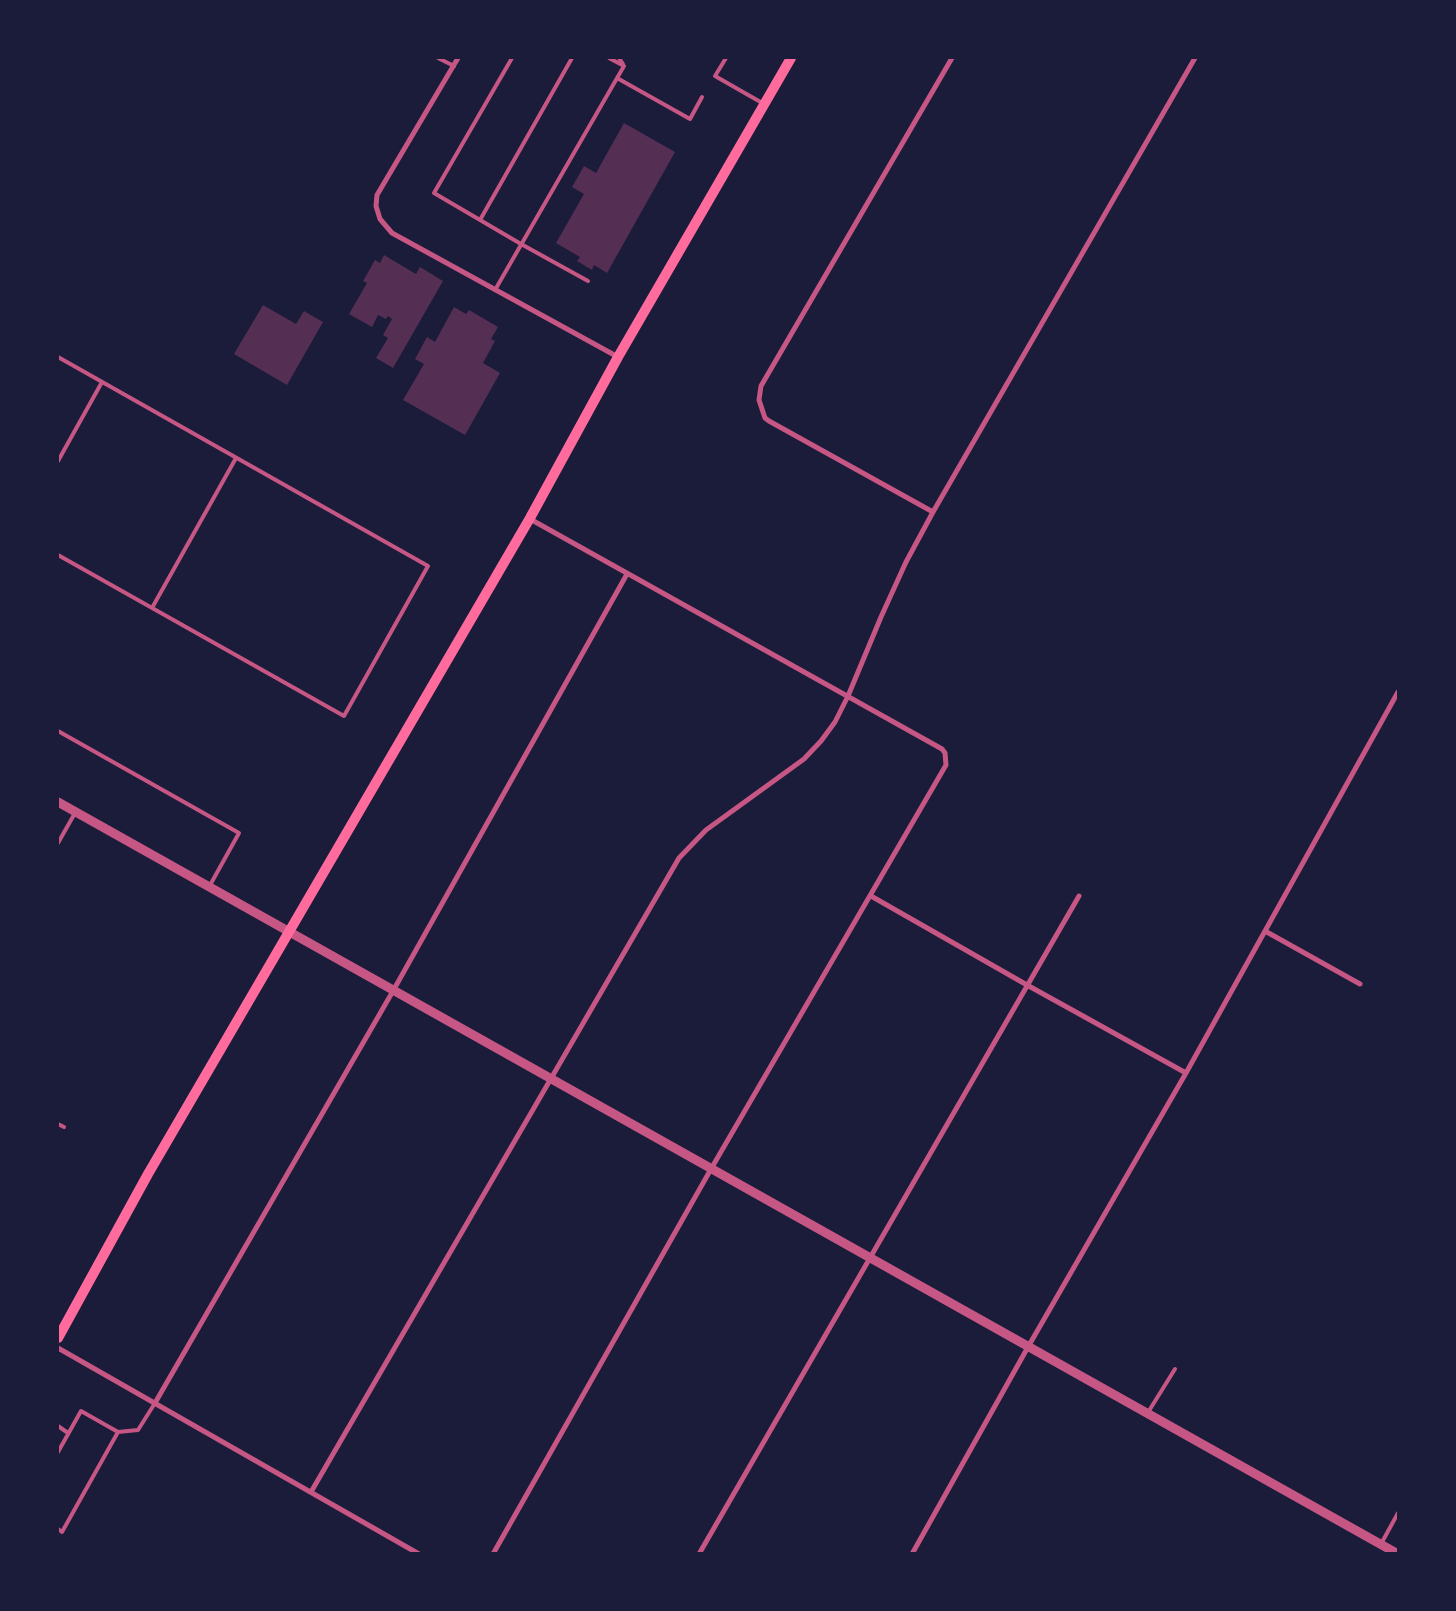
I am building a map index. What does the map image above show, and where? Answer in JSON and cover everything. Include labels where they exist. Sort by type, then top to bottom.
[{"type":"main road","points":[[58,1338],[148,1174],[530,518],[618,357],[791,58]]},
{"type":"street","points":[[458,58],[377,195],[376,206],[380,219],[392,233],[618,357]]},
{"type":"street","points":[[933,512],[769,421],[765,418],[759,400],[761,386],[952,58]]},
{"type":"street","points":[[311,1492],[679,858],[706,830],[804,758],[821,741],[835,722],[848,696],[880,617],[906,562],[933,512],[1195,58]]},
{"type":"street","points":[[494,1554],[711,1169],[946,765],[945,752],[942,749],[530,518]]},
{"type":"street","points":[[155,1403],[393,991],[627,574]]},
{"type":"street","points":[[912,1554],[1028,1347],[1186,1073],[1398,692]]},
{"type":"street","points":[[58,802],[1398,1554]]},
{"type":"street","points":[[871,896],[1027,986],[1186,1073]]},
{"type":"street","points":[[699,1554],[1079,896]]},
{"type":"street","points":[[1265,931],[1360,984]]},
{"type":"street","points":[[58,1348],[419,1554]]},
{"type":"lane","points":[[438,58],[454,66]]},
{"type":"lane","points":[[512,58],[434,193],[588,281]]},
{"type":"lane","points":[[480,220],[572,58]]},
{"type":"lane","points":[[609,58],[624,66]]},
{"type":"lane","points":[[619,58],[624,66]]},
{"type":"lane","points":[[726,58],[715,76],[764,104]]},
{"type":"lane","points":[[495,290],[624,66]]},
{"type":"lane","points":[[617,78],[690,119],[702,97]]},
{"type":"lane","points":[[58,357],[428,566],[344,716],[58,555]]},
{"type":"lane","points":[[58,461],[102,382]]},
{"type":"lane","points":[[152,608],[236,458]]},
{"type":"lane","points":[[58,731],[239,833],[209,887]]},
{"type":"lane","points":[[58,843],[75,812]]},
{"type":"lane","points":[[58,1124],[64,1127]]},
{"type":"lane","points":[[1147,1414],[1175,1369]]},
{"type":"lane","points":[[58,1452],[81,1411],[118,1432],[138,1430],[155,1403]]},
{"type":"lane","points":[[58,1426],[68,1433]]},
{"type":"lane","points":[[58,1529],[62,1532],[118,1432]]},
{"type":"lane","points":[[1381,1544],[1398,1513]]},
{"type":"building","points":[[624,123],[675,152],[607,273],[594,265],[592,270],[577,261],[580,257],[556,243],[584,194],[572,187],[584,166],[596,173]]},
{"type":"building","points":[[384,255],[416,274],[420,267],[443,281],[393,368],[376,358],[388,338],[383,335],[392,319],[388,316],[386,319],[378,315],[372,327],[349,314],[367,283],[363,281],[375,260],[380,263]]},
{"type":"building","points":[[263,305],[296,324],[304,311],[323,322],[287,385],[234,354]]},
{"type":"building","points":[[454,307],[466,314],[469,310],[498,327],[491,339],[495,341],[483,363],[500,373],[465,435],[403,400],[424,364],[415,359],[427,337],[435,342]]}]
